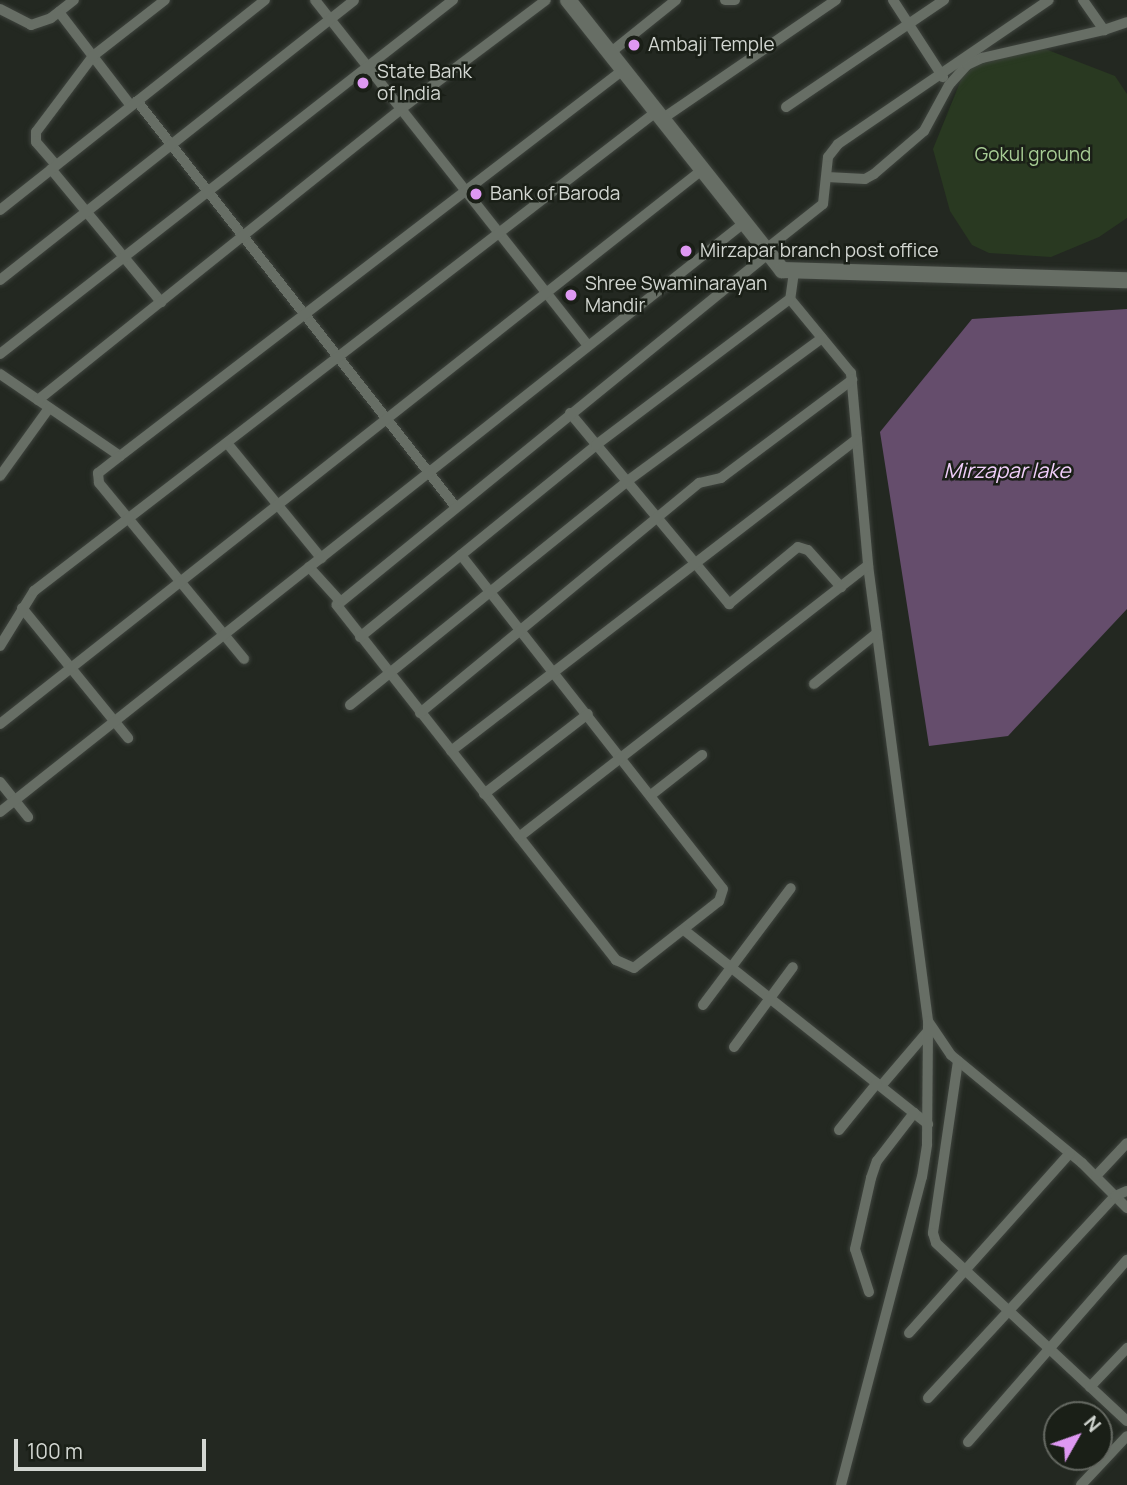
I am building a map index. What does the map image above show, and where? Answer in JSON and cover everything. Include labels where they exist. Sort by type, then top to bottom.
[{"type":"street","points":[[0,9],[31,25],[59,12],[74,0]]},
{"type":"street","points":[[161,302],[86,212],[34,137],[93,56],[165,0]]},
{"type":"street","points":[[0,210],[265,0]]},
{"type":"street","points":[[316,0],[587,345]]},
{"type":"street","points":[[0,280],[354,0]]},
{"type":"street","points":[[0,354],[453,0]]},
{"type":"street","points":[[38,400],[401,109],[546,0]]},
{"type":"street","points":[[569,0],[782,270],[1127,280]]},
{"type":"street","points":[[610,53],[676,0]]},
{"type":"street","points":[[724,0],[735,0]]},
{"type":"street","points":[[0,646],[34,591],[500,234],[659,116],[836,0]]},
{"type":"street","points":[[893,0],[948,85]]},
{"type":"street","points":[[786,107],[943,0]]},
{"type":"street","points":[[338,600],[820,209],[827,177],[828,156],[838,144],[1049,0]]},
{"type":"street","points":[[1083,0],[1104,30]]},
{"type":"street","points":[[59,12],[209,192],[455,506]]},
{"type":"street","points":[[827,177],[865,179],[874,174],[924,131],[948,85],[982,58],[1104,30],[1127,22]]},
{"type":"street","points":[[244,659],[97,478],[120,456],[623,70]]},
{"type":"street","points":[[0,724],[702,170]]},
{"type":"street","points":[[0,812],[744,223]]},
{"type":"street","points":[[360,637],[596,445],[789,299],[793,272]]},
{"type":"street","points":[[789,299],[848,367],[852,380],[868,565],[929,1026],[928,1124],[915,1206],[841,1485]]},
{"type":"street","points":[[351,705],[626,482],[822,338]]},
{"type":"street","points":[[1,376],[120,456]]},
{"type":"street","points":[[420,713],[703,480],[721,478],[852,380]]},
{"type":"street","points":[[0,476],[49,408]]},
{"type":"street","points":[[570,413],[729,604],[798,547],[808,550],[841,587]]},
{"type":"street","points":[[451,751],[857,439]]},
{"type":"street","points":[[227,443],[321,558]]},
{"type":"street","points":[[309,567],[338,600],[338,609],[420,713],[626,968],[643,964],[719,901],[723,889],[554,670],[461,555]]},
{"type":"street","points":[[519,837],[868,565]]},
{"type":"street","points":[[22,608],[128,738]]},
{"type":"street","points":[[814,684],[877,633]]},
{"type":"street","points":[[484,793],[588,714]]},
{"type":"street","points":[[651,794],[702,755]]},
{"type":"street","points":[[0,782],[28,817]]},
{"type":"street","points":[[703,1005],[791,888]]},
{"type":"street","points":[[684,930],[928,1124]]},
{"type":"street","points":[[734,1047],[793,967]]},
{"type":"street","points":[[929,1026],[943,1047],[958,1061],[1096,1175],[1127,1208]]},
{"type":"street","points":[[839,1130],[929,1026]]},
{"type":"street","points":[[958,1061],[933,1238],[1127,1421]]},
{"type":"street","points":[[869,1292],[855,1249],[871,1178],[877,1161],[914,1113]]},
{"type":"street","points":[[1096,1175],[1127,1143]]},
{"type":"street","points":[[909,1333],[1070,1153]]},
{"type":"street","points":[[928,1398],[1115,1196],[1127,1191]]},
{"type":"street","points":[[968,1442],[1127,1260]]},
{"type":"street","points":[[1090,1387],[1127,1348]]},
{"type":"street","points":[[1081,1485],[1127,1436]]},
{"type":"green space","name":"Gokul ground","points":[[1040,47],[1115,76],[1127,94],[1127,218],[1099,237],[1051,257],[989,253],[972,245],[950,211],[933,149],[967,65]]},
{"type":"water","name":"Mirzapar lake","points":[[1127,309],[1127,609],[1008,736],[929,746],[880,432],[972,319]]},
{"type":"place","name":"Ambaji Temple","points":[[634,45]]},
{"type":"place","name":"State Bank of India","points":[[363,83]]},
{"type":"place","name":"Bank of Baroda","points":[[476,194]]},
{"type":"place","name":"Mirzapar branch post office","points":[[686,251]]},
{"type":"place","name":"Shree Swaminarayan Mandir","points":[[571,295]]}]
